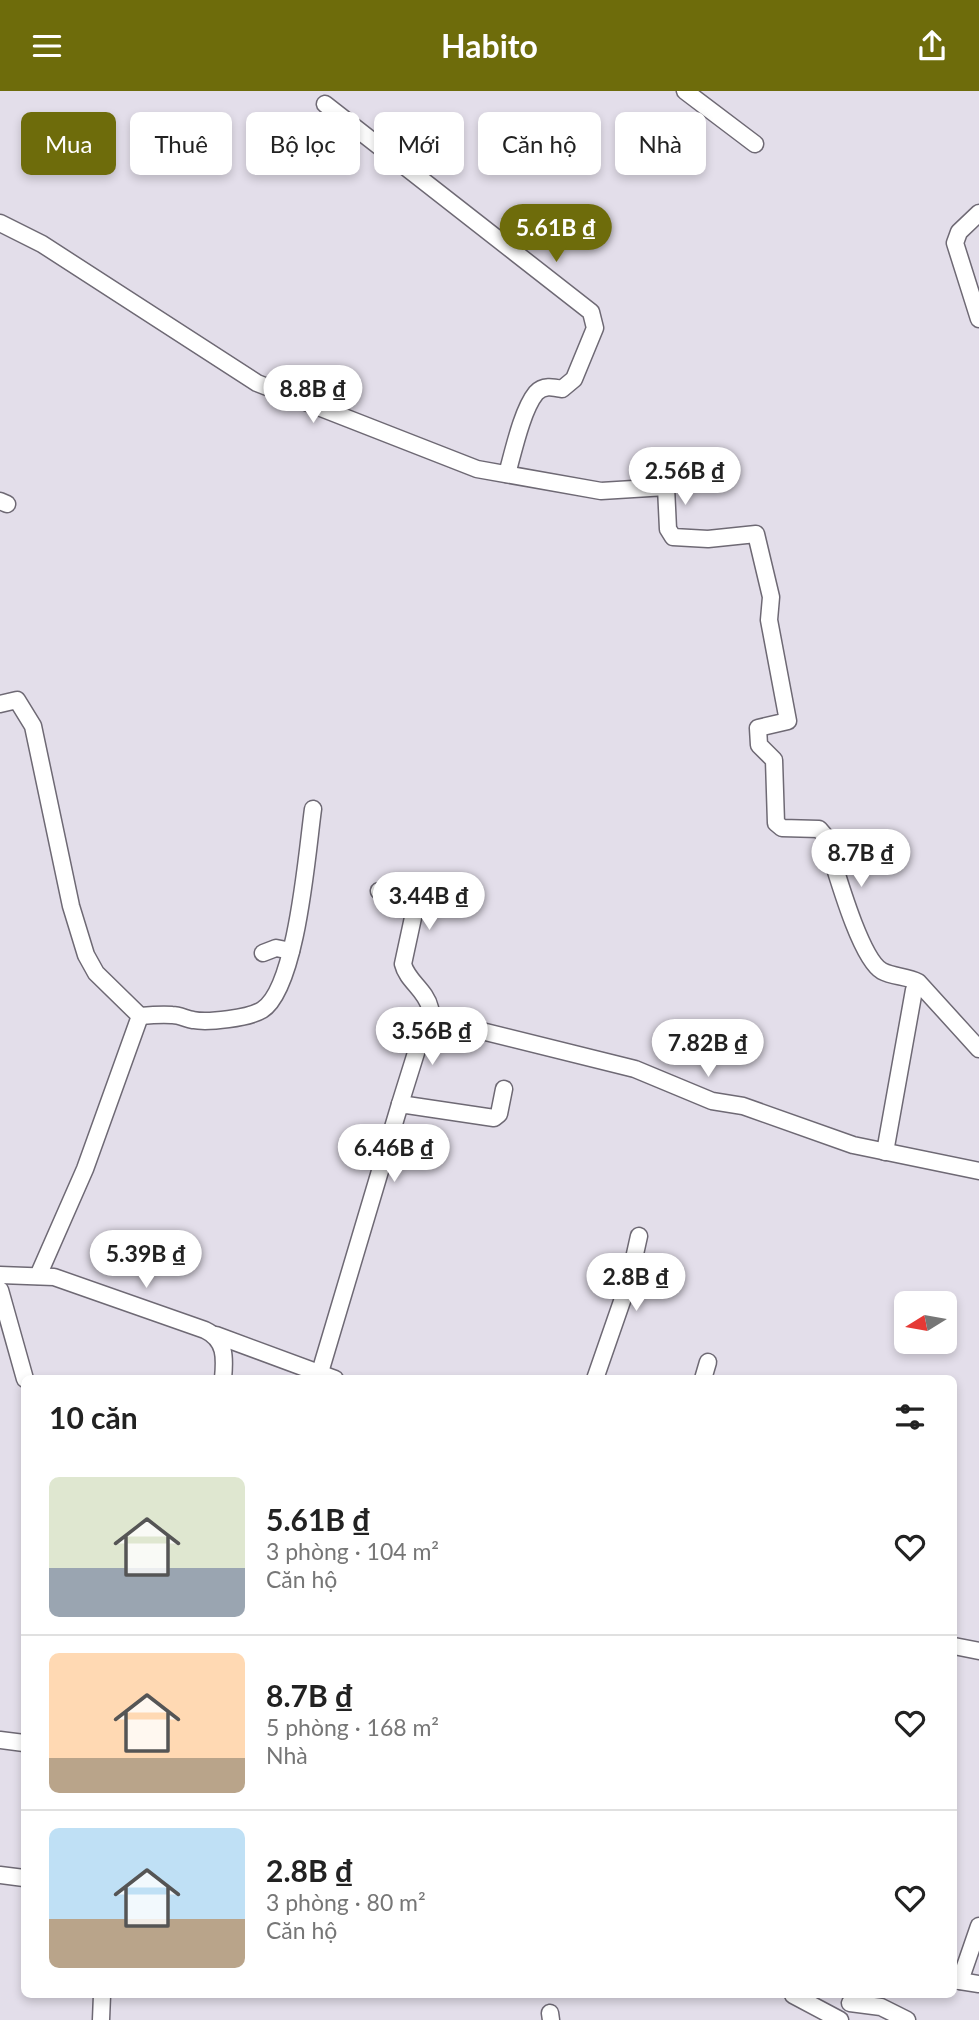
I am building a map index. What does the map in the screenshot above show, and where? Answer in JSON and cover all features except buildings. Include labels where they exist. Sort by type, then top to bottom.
[{"type":"street","points":[[685,91],[755,144]]},
{"type":"street","points":[[325,104],[591,312],[595,328],[574,379],[562,389],[548,386],[536,392],[520,429],[508,474]]},
{"type":"street","points":[[979,213],[959,232],[955,243],[979,319]]},
{"type":"street","points":[[0,223],[42,244],[257,383],[477,469],[601,491],[666,487],[668,529],[673,537],[708,539],[756,534],[771,597],[769,620],[788,721],[758,728],[759,745],[774,759],[776,823],[782,828],[819,829],[825,837],[855,926],[871,960],[882,971],[918,982],[979,1049]]},
{"type":"street","points":[[0,705],[17,701],[33,726],[71,906],[86,955],[96,973],[140,1016],[173,1015],[194,1021],[211,1020],[262,1010],[280,989],[291,951],[313,810]]},
{"type":"street","points":[[379,891],[440,903]]},
{"type":"street","points":[[325,1375],[400,1104],[429,1017],[429,1001],[405,971],[403,964],[417,899]]},
{"type":"street","points":[[263,953],[276,948],[291,951]]},
{"type":"street","points":[[885,1152],[914,990]]},
{"type":"street","points":[[38,1276],[85,1168],[140,1016]]},
{"type":"street","points":[[429,1017],[635,1069],[712,1101],[743,1106],[853,1145],[979,1171]]},
{"type":"street","points":[[400,1104],[494,1118],[499,1114],[505,1089]]},
{"type":"street","points":[[596,1375],[629,1281],[639,1236]]},
{"type":"street","points":[[0,1275],[54,1277],[319,1375]]},
{"type":"street","points":[[0,1290],[24,1375]]},
{"type":"street","points":[[216,1335],[224,1352],[223,1375]]},
{"type":"street","points":[[704,1375],[708,1362]]},
{"type":"street","points":[[957,1647],[979,1651]]},
{"type":"street","points":[[0,1740],[21,1743]]},
{"type":"street","points":[[0,1875],[21,1878]]},
{"type":"street","points":[[979,1926],[957,1981],[979,1984]]},
{"type":"street","points":[[101,2020],[103,1998]]},
{"type":"street","points":[[799,1998],[840,2020],[852,1999],[881,2007],[907,2020]]}]
